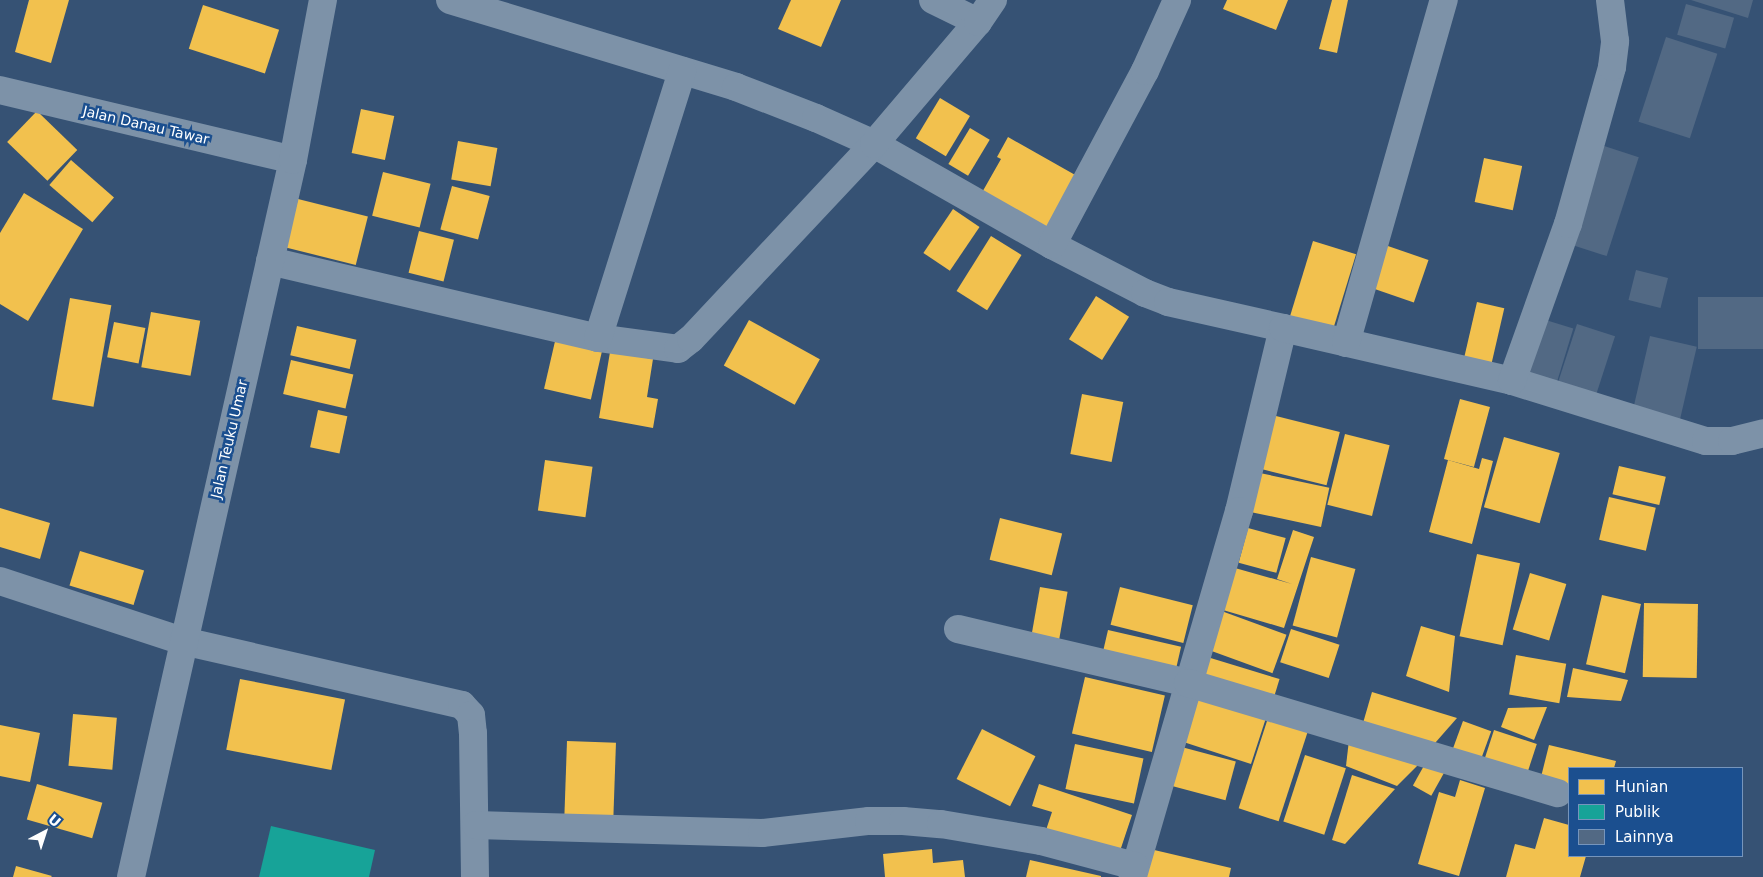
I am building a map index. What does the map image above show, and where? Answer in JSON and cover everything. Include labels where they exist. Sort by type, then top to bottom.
[{"type":"street","name":"Jalan Teuku Umar","points":[[131,877],[293,160],[323,0]]},
{"type":"street","points":[[450,0],[736,87],[874,144],[1099,271],[1168,302],[1512,380],[1706,441],[1732,441],[1763,433]]},
{"type":"street","points":[[270,261],[598,338],[670,350],[684,345],[874,144],[985,11],[933,0]]},
{"type":"street","points":[[1052,245],[1145,71],[1177,0]]},
{"type":"street","points":[[1346,343],[1444,0]]},
{"type":"street","points":[[1512,380],[1568,224],[1612,67],[1615,41],[1610,0]]},
{"type":"street","points":[[598,338],[682,71]]},
{"type":"street","name":"Jalan Danau Tawar","points":[[0,90],[293,160]]},
{"type":"street","points":[[476,824],[762,834],[869,821],[903,821],[940,824],[1042,842],[1134,872],[1239,511],[1283,328]]},
{"type":"street","points":[[0,581],[183,641],[462,705],[471,715],[473,733],[476,824],[475,877]]},
{"type":"street","points":[[958,629],[1188,683],[1558,793]]},
{"type":"building: Hunian","points":[[29,0],[69,0],[51,63],[15,52]]},
{"type":"building: Hunian","points":[[791,0],[841,0],[821,47],[778,29]]},
{"type":"building: Hunian","points":[[1227,0],[1288,0],[1276,30],[1223,9]]},
{"type":"building: Hunian","points":[[1332,0],[1348,0],[1337,53],[1319,49]]},
{"type":"building: Hunian","points":[[203,5],[279,30],[265,73],[189,49]]},
{"type":"building: Hunian","points":[[940,98],[970,116],[946,156],[916,138]]},
{"type":"building: Hunian","points":[[361,109],[394,116],[385,160],[352,153]]},
{"type":"building: Hunian","points":[[37,111],[77,150],[47,181],[7,142]]},
{"type":"building: Hunian","points":[[970,128],[990,140],[968,176],[948,164]]},
{"type":"building: Hunian","points":[[1008,137],[1077,176],[1045,233],[980,196],[1001,159],[997,157]]},
{"type":"building: Hunian","points":[[458,141],[497,148],[491,186],[451,179]]},
{"type":"building: Hunian","points":[[1484,158],[1522,166],[1513,210],[1475,202]]},
{"type":"building: Hunian","points":[[71,160],[114,197],[92,222],[49,185]]},
{"type":"building: Hunian","points":[[383,172],[431,184],[420,228],[372,216]]},
{"type":"building: Hunian","points":[[452,186],[490,196],[478,240],[440,229]]},
{"type":"building: Hunian","points":[[24,193],[83,229],[28,321],[0,304],[0,233]]},
{"type":"building: Hunian","points":[[298,199],[368,216],[356,265],[286,248]]},
{"type":"building: Hunian","points":[[953,209],[980,227],[950,271],[923,253]]},
{"type":"building: Hunian","points":[[419,231],[454,240],[444,281],[409,273]]},
{"type":"building: Hunian","points":[[991,236],[1022,255],[987,310],[957,291]]},
{"type":"building: Hunian","points":[[1313,241],[1356,254],[1331,336],[1288,323]]},
{"type":"building: Hunian","points":[[1385,245],[1428,260],[1414,303],[1370,288]]},
{"type":"building: Hunian","points":[[1096,296],[1129,317],[1102,360],[1069,339]]},
{"type":"building: Hunian","points":[[70,298],[111,305],[93,407],[52,399]]},
{"type":"building: Hunian","points":[[1477,302],[1504,308],[1491,367],[1464,360]]},
{"type":"building: Hunian","points":[[151,312],[200,321],[191,376],[141,367]]},
{"type":"building: Hunian","points":[[749,320],[820,359],[795,405],[724,365]]},
{"type":"building: Hunian","points":[[114,322],[145,328],[139,363],[107,357]]},
{"type":"building: Hunian","points":[[297,326],[356,340],[350,369],[290,355]]},
{"type":"building: Hunian","points":[[556,337],[603,348],[591,399],[544,389]]},
{"type":"building: Hunian","points":[[610,352],[653,359],[647,397],[658,399],[653,428],[599,418]]},
{"type":"building: Hunian","points":[[291,360],[353,374],[345,408],[283,394]]},
{"type":"building: Hunian","points":[[1082,394],[1123,402],[1112,462],[1070,454]]},
{"type":"building: Hunian","points":[[1460,399],[1490,407],[1474,467],[1444,459]]},
{"type":"building: Hunian","points":[[318,410],[347,416],[339,453],[310,447]]},
{"type":"building: Hunian","points":[[1268,414],[1340,432],[1326,485],[1255,467]]},
{"type":"building: Hunian","points":[[1345,434],[1390,445],[1372,516],[1327,505]]},
{"type":"building: Hunian","points":[[1504,437],[1560,453],[1540,523],[1484,507]]},
{"type":"building: Hunian","points":[[1482,458],[1493,461],[1472,544],[1429,532],[1448,460],[1479,469]]},
{"type":"building: Hunian","points":[[545,460],[593,467],[585,517],[538,511]]},
{"type":"building: Hunian","points":[[1619,466],[1666,477],[1659,505],[1612,494]]},
{"type":"building: Hunian","points":[[1255,472],[1329,488],[1321,527],[1247,511]]},
{"type":"building: Hunian","points":[[1609,497],[1656,508],[1646,551],[1599,540]]},
{"type":"building: Hunian","points":[[0,508],[50,523],[40,559],[0,547]]},
{"type":"building: Hunian","points":[[1000,518],[1062,533],[1052,575],[990,560]]},
{"type":"building: Hunian","points":[[1248,528],[1286,538],[1276,573],[1239,563]]},
{"type":"building: Hunian","points":[[1293,530],[1314,537],[1284,628],[1223,610],[1235,568],[1292,584],[1277,579]]},
{"type":"building: Hunian","points":[[80,551],[144,571],[134,605],[69,585]]},
{"type":"building: Hunian","points":[[1477,554],[1520,563],[1503,645],[1460,636]]},
{"type":"building: Hunian","points":[[1311,557],[1355,569],[1337,637],[1293,626]]},
{"type":"building: Hunian","points":[[1530,573],[1566,584],[1549,641],[1513,629]]},
{"type":"building: Hunian","points":[[1040,587],[1068,592],[1059,643],[1031,638]]},
{"type":"building: Hunian","points":[[1120,587],[1193,605],[1183,643],[1111,625]]},
{"type":"building: Hunian","points":[[1602,595],[1641,604],[1625,673],[1586,664]]},
{"type":"building: Hunian","points":[[1644,603],[1698,604],[1697,678],[1643,677]]},
{"type":"building: Hunian","points":[[1216,609],[1286,635],[1272,673],[1202,648]]},
{"type":"building: Hunian","points":[[1421,626],[1455,636],[1449,692],[1406,676]]},
{"type":"building: Hunian","points":[[1291,629],[1340,645],[1329,678],[1280,662]]},
{"type":"building: Hunian","points":[[1108,630],[1181,647],[1175,673],[1102,656]]},
{"type":"building: Hunian","points":[[1516,655],[1566,664],[1559,703],[1509,694]]},
{"type":"building: Hunian","points":[[1204,656],[1280,679],[1271,706],[1196,683]]},
{"type":"building: Hunian","points":[[1573,668],[1628,680],[1621,701],[1567,697]]},
{"type":"building: Hunian","points":[[1085,677],[1165,695],[1152,752],[1072,734]]},
{"type":"building: Hunian","points":[[240,679],[345,699],[331,770],[226,750]]},
{"type":"building: Hunian","points":[[1372,692],[1457,718],[1428,751],[1361,730]]},
{"type":"building: Hunian","points":[[1191,693],[1266,717],[1251,764],[1176,740]]},
{"type":"building: Hunian","points":[[1547,707],[1534,740],[1501,727],[1508,708]]},
{"type":"building: Hunian","points":[[73,714],[117,718],[112,770],[68,766]]},
{"type":"building: Hunian","points":[[1268,718],[1308,731],[1279,821],[1239,808]]},
{"type":"building: Hunian","points":[[1463,721],[1491,731],[1479,765],[1451,755]]},
{"type":"building: Hunian","points":[[0,725],[40,733],[30,782],[0,776]]},
{"type":"building: Hunian","points":[[982,729],[1035,756],[1010,806],[957,779]]},
{"type":"building: Hunian","points":[[1494,730],[1537,744],[1525,781],[1482,767]]},
{"type":"building: Hunian","points":[[1349,740],[1420,763],[1397,786],[1346,766]]},
{"type":"building: Hunian","points":[[567,741],[616,743],[613,818],[564,816]]},
{"type":"building: Hunian","points":[[1075,744],[1143,759],[1134,804],[1065,789]]},
{"type":"building: Hunian","points":[[1174,745],[1236,762],[1225,800],[1164,784]]},
{"type":"building: Hunian","points":[[1549,745],[1616,761],[1614,767],[1568,767],[1568,793],[1539,785]]},
{"type":"building: Hunian","points":[[1305,755],[1346,768],[1324,835],[1283,822]]},
{"type":"building: Hunian","points":[[1426,762],[1444,772],[1431,796],[1413,786]]},
{"type":"building: Hunian","points":[[1352,775],[1395,789],[1345,844],[1332,840]]},
{"type":"building: Hunian","points":[[1460,780],[1485,788],[1459,876],[1418,864],[1439,792],[1455,797]]},
{"type":"building: Hunian","points":[[37,784],[102,803],[92,838],[27,820]]},
{"type":"building: Hunian","points":[[1039,784],[1132,815],[1119,854],[1046,830],[1052,812],[1032,806]]},
{"type":"building: Hunian","points":[[1544,818],[1568,825],[1568,857],[1586,857],[1580,877],[1506,877],[1515,844],[1535,849]]},
{"type":"building: Hunian","points":[[932,849],[933,863],[963,860],[965,877],[885,877],[883,854]]},
{"type":"building: Hunian","points":[[1150,849],[1231,868],[1229,877],[1144,877]]},
{"type":"building: Hunian","points":[[1030,860],[1101,876],[1101,877],[1026,877]]},
{"type":"building: Hunian","points":[[16,866],[52,876],[13,877]]},
{"type":"building: Publik","points":[[271,826],[375,850],[369,877],[259,877]]},
{"type":"building: Lainnya","points":[[1691,0],[1753,0],[1748,18]]},
{"type":"building: Lainnya","points":[[1686,4],[1734,18],[1725,49],[1677,35]]},
{"type":"building: Lainnya","points":[[1666,37],[1717,54],[1690,138],[1638,122]]},
{"type":"building: Lainnya","points":[[1595,143],[1639,157],[1607,256],[1563,242]]},
{"type":"building: Lainnya","points":[[1636,270],[1668,278],[1661,308],[1629,300]]},
{"type":"building: Lainnya","points":[[1698,297],[1763,297],[1763,349],[1698,349]]},
{"type":"building: Lainnya","points":[[1536,317],[1573,328],[1555,389],[1518,377]]},
{"type":"building: Lainnya","points":[[1577,324],[1615,336],[1595,399],[1557,387]]},
{"type":"building: Lainnya","points":[[1650,336],[1697,347],[1679,426],[1632,415]]}]
